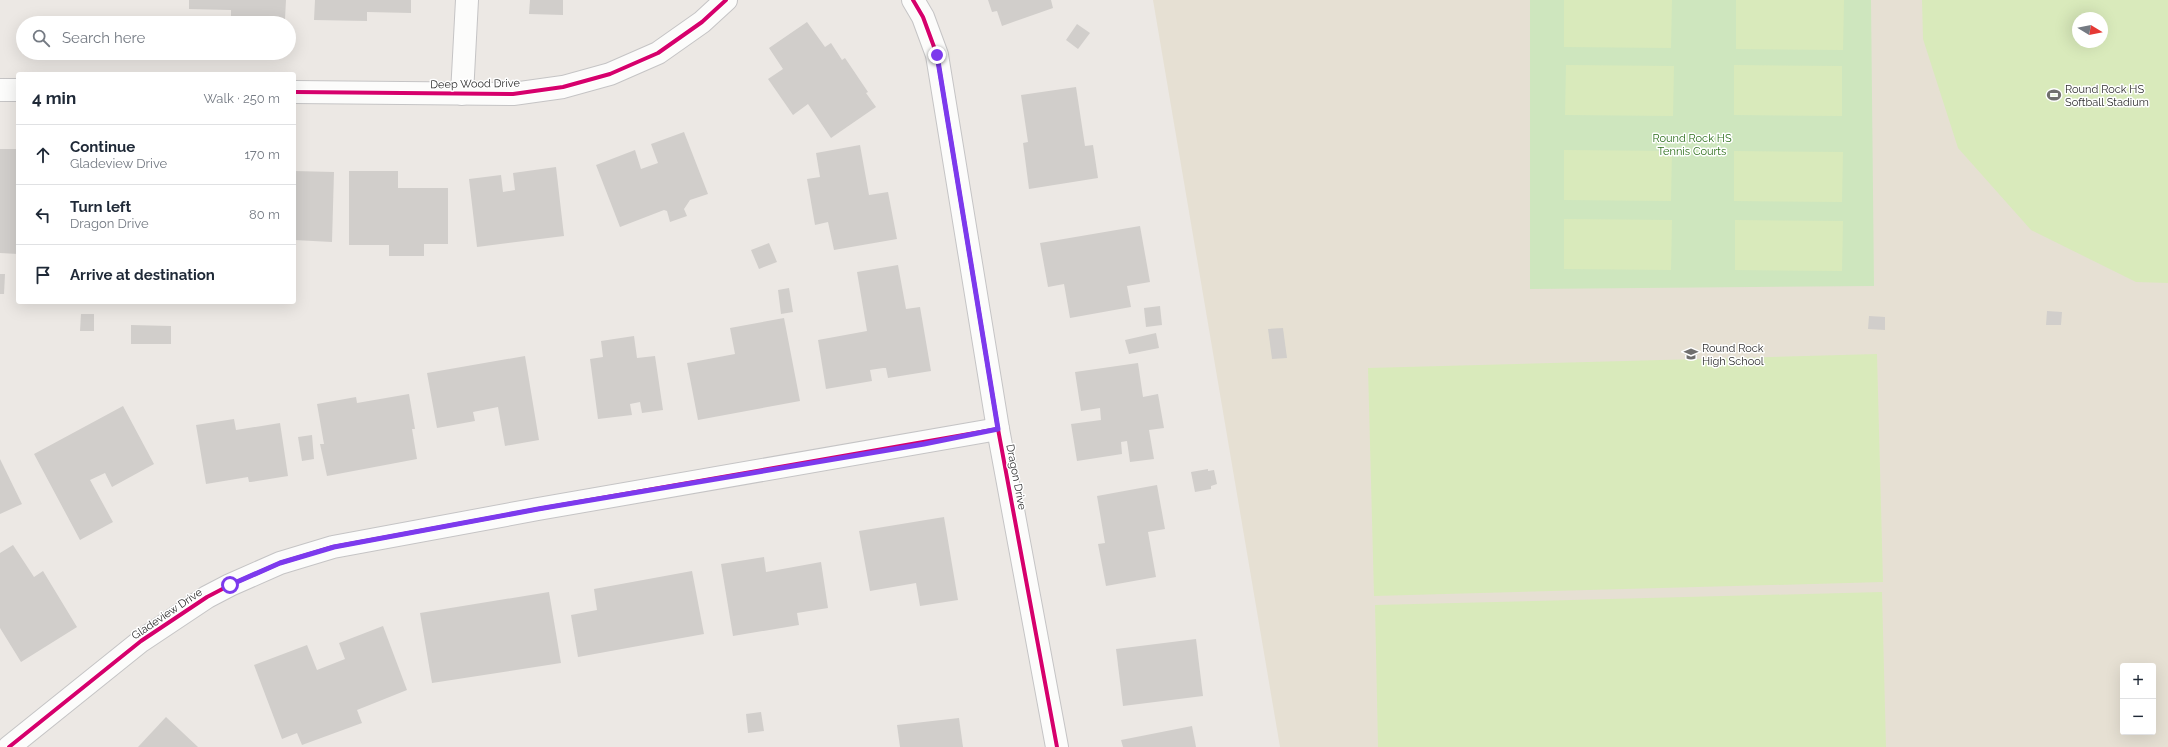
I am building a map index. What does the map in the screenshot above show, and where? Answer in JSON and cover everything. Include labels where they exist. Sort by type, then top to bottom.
[{"type":"street","points":[[462,94],[467,0]]},
{"type":"street","name":"Deep Wood Drive","points":[[296,92],[513,94],[562,87],[610,74],[658,53],[702,22],[726,0]]},
{"type":"street","name":"Dragon Drive","points":[[912,0],[923,17],[937,55],[998,429],[1057,747]]},
{"type":"street","points":[[0,90],[16,90]]},
{"type":"street","name":"Gladeview Drive","points":[[9,747],[141,641],[207,597],[280,563],[341,545],[538,509],[924,444],[998,429]]},
{"type":"shaded area","name":"Round Rock High School","points":[[1153,0],[2168,0],[2168,747],[1280,747]]},
{"type":"green space","name":"Round Rock HS Tennis Courts","points":[[1530,0],[1871,0],[1874,286],[1530,289]]},
{"type":"green space","points":[[1564,0],[1672,0],[1671,48],[1564,47]]},
{"type":"green space","points":[[1736,0],[1844,0],[1843,50],[1736,49]]},
{"type":"green space","name":"Round Rock HS Softball Stadium","points":[[1922,0],[2168,0],[2168,283],[2136,282],[2031,230],[1958,148],[1923,39]]},
{"type":"green space","points":[[1566,65],[1674,66],[1673,116],[1565,115]]},
{"type":"green space","points":[[1734,65],[1842,66],[1842,116],[1734,115]]},
{"type":"green space","points":[[1564,150],[1672,151],[1671,201],[1564,200]]},
{"type":"green space","points":[[1734,151],[1843,152],[1842,202],[1734,201]]},
{"type":"green space","points":[[1564,219],[1672,220],[1671,270],[1564,269]]},
{"type":"green space","points":[[1735,220],[1843,221],[1842,271],[1735,270]]},
{"type":"green space","points":[[1877,354],[1883,582],[1374,596],[1368,368]]},
{"type":"green space","points":[[1882,592],[1886,747],[1378,747],[1375,605]]},
{"type":"building","points":[[189,0],[286,0],[285,16],[231,16],[231,10],[189,9]]},
{"type":"building","points":[[315,0],[411,0],[411,13],[367,12],[367,21],[314,20]]},
{"type":"building","points":[[530,0],[563,0],[563,15],[529,14]]},
{"type":"building","points":[[988,0],[1051,0],[1053,8],[1002,26],[997,11],[992,12]]},
{"type":"building","points":[[807,22],[825,47],[831,43],[842,60],[845,58],[868,92],[866,93],[876,107],[831,138],[808,104],[793,115],[768,79],[783,69],[769,48]]},
{"type":"building","points":[[1077,24],[1090,33],[1078,49],[1066,40]]},
{"type":"building","points":[[1076,87],[1085,146],[1093,145],[1098,178],[1029,189],[1023,143],[1028,142],[1021,95]]},
{"type":"building","points":[[684,132],[708,194],[690,200],[684,209],[687,216],[670,222],[667,211],[664,210],[620,227],[596,165],[635,150],[641,169],[658,163],[651,144]]},
{"type":"building","points":[[860,145],[869,195],[888,192],[897,239],[834,250],[828,222],[815,225],[807,179],[820,177],[816,153]]},
{"type":"building","points":[[0,149],[16,149],[16,254],[0,253]]},
{"type":"building","points":[[556,167],[564,236],[477,247],[469,179],[501,175],[503,192],[515,190],[513,173]]},
{"type":"building","points":[[296,171],[334,172],[332,242],[296,240]]},
{"type":"building","points":[[349,171],[398,171],[398,188],[448,188],[448,244],[424,244],[424,256],[389,256],[389,245],[349,245]]},
{"type":"building","points":[[1140,226],[1150,282],[1127,286],[1131,307],[1070,318],[1064,284],[1048,287],[1040,243]]},
{"type":"building","points":[[769,243],[777,262],[759,269],[751,250]]},
{"type":"building","points":[[898,265],[906,309],[920,307],[931,371],[888,378],[886,368],[870,370],[872,381],[826,389],[818,340],[867,331],[857,272]]},
{"type":"building","points":[[0,274],[5,274],[4,294],[0,294]]},
{"type":"building","points":[[789,288],[793,312],[781,314],[778,290]]},
{"type":"building","points":[[1160,306],[1162,325],[1146,327],[1144,308]]},
{"type":"building","points":[[2047,311],[2062,312],[2061,325],[2046,325]]},
{"type":"building","points":[[81,314],[94,314],[94,331],[80,331]]},
{"type":"building","points":[[1869,316],[1885,317],[1885,330],[1868,329]]},
{"type":"building","points":[[784,318],[800,401],[698,420],[687,363],[735,354],[730,328]]},
{"type":"building","points":[[131,325],[171,326],[171,344],[131,344]]},
{"type":"building","points":[[1283,328],[1287,358],[1272,359],[1268,329]]},
{"type":"building","points":[[1156,333],[1159,348],[1129,354],[1125,340]]},
{"type":"building","points":[[634,336],[637,358],[655,356],[663,410],[642,413],[640,402],[630,404],[632,415],[598,419],[590,359],[603,357],[601,341]]},
{"type":"building","points":[[525,356],[539,440],[505,446],[498,407],[473,412],[475,421],[437,428],[427,373]]},
{"type":"building","points":[[1138,363],[1143,397],[1158,394],[1164,428],[1149,430],[1154,459],[1130,462],[1127,441],[1121,442],[1122,454],[1077,461],[1071,424],[1101,420],[1100,408],[1081,411],[1075,372]]},
{"type":"building","points":[[409,394],[415,429],[412,429],[417,459],[327,476],[320,444],[324,444],[317,404],[356,397],[357,403]]},
{"type":"building","points":[[123,406],[154,464],[112,487],[105,473],[90,480],[113,522],[80,540],[34,454]]},
{"type":"building","points":[[234,419],[236,430],[280,423],[288,476],[251,482],[249,482],[248,477],[206,484],[196,425]]},
{"type":"building","points":[[312,435],[314,459],[302,461],[298,437]]},
{"type":"building","points":[[0,459],[22,504],[0,514]]},
{"type":"building","points":[[1208,469],[1208,471],[1214,470],[1217,484],[1211,486],[1211,489],[1195,492],[1191,472]]},
{"type":"building","points":[[1157,485],[1165,529],[1148,532],[1156,577],[1106,586],[1098,544],[1105,543],[1097,496]]},
{"type":"building","points":[[944,517],[958,600],[920,606],[916,583],[870,591],[859,531]]},
{"type":"building","points":[[13,545],[34,577],[43,571],[77,627],[21,662],[0,628],[0,553]]},
{"type":"building","points":[[764,557],[766,572],[821,562],[828,608],[797,613],[799,625],[733,636],[721,564]]},
{"type":"building","points":[[692,571],[704,634],[578,657],[571,615],[597,610],[594,589]]},
{"type":"building","points":[[549,592],[561,663],[432,683],[420,613]]},
{"type":"building","points":[[383,626],[407,690],[357,710],[362,723],[302,745],[297,733],[282,739],[254,665],[307,645],[317,670],[345,659],[339,643]]},
{"type":"building","points":[[1196,639],[1203,696],[1123,706],[1116,649]]},
{"type":"building","points":[[761,712],[764,731],[748,733],[746,714]]},
{"type":"building","points":[[166,717],[198,747],[138,747]]},
{"type":"building","points":[[959,718],[963,747],[900,747],[897,725]]},
{"type":"building","points":[[1192,726],[1196,747],[1123,747],[1121,740]]},
{"type":"cycle path","points":[[296,92],[513,94],[563,87],[610,74],[658,53],[702,22],[726,0]]},
{"type":"cycle path","points":[[913,0],[923,17],[937,55],[998,429],[1057,747]]},
{"type":"cycle path","points":[[9,747],[141,641],[207,597],[280,563],[333,547],[538,509],[998,429]]},
{"type":"place","name":"Round Rock HS Softball Stadium","points":[[2054,95]]},
{"type":"place","name":"Round Rock High School","points":[[1691,354]]},
{"type":"route","points":[[230,585],[280,563],[334,547],[538,509],[924,444],[998,429],[937,55]]}]
